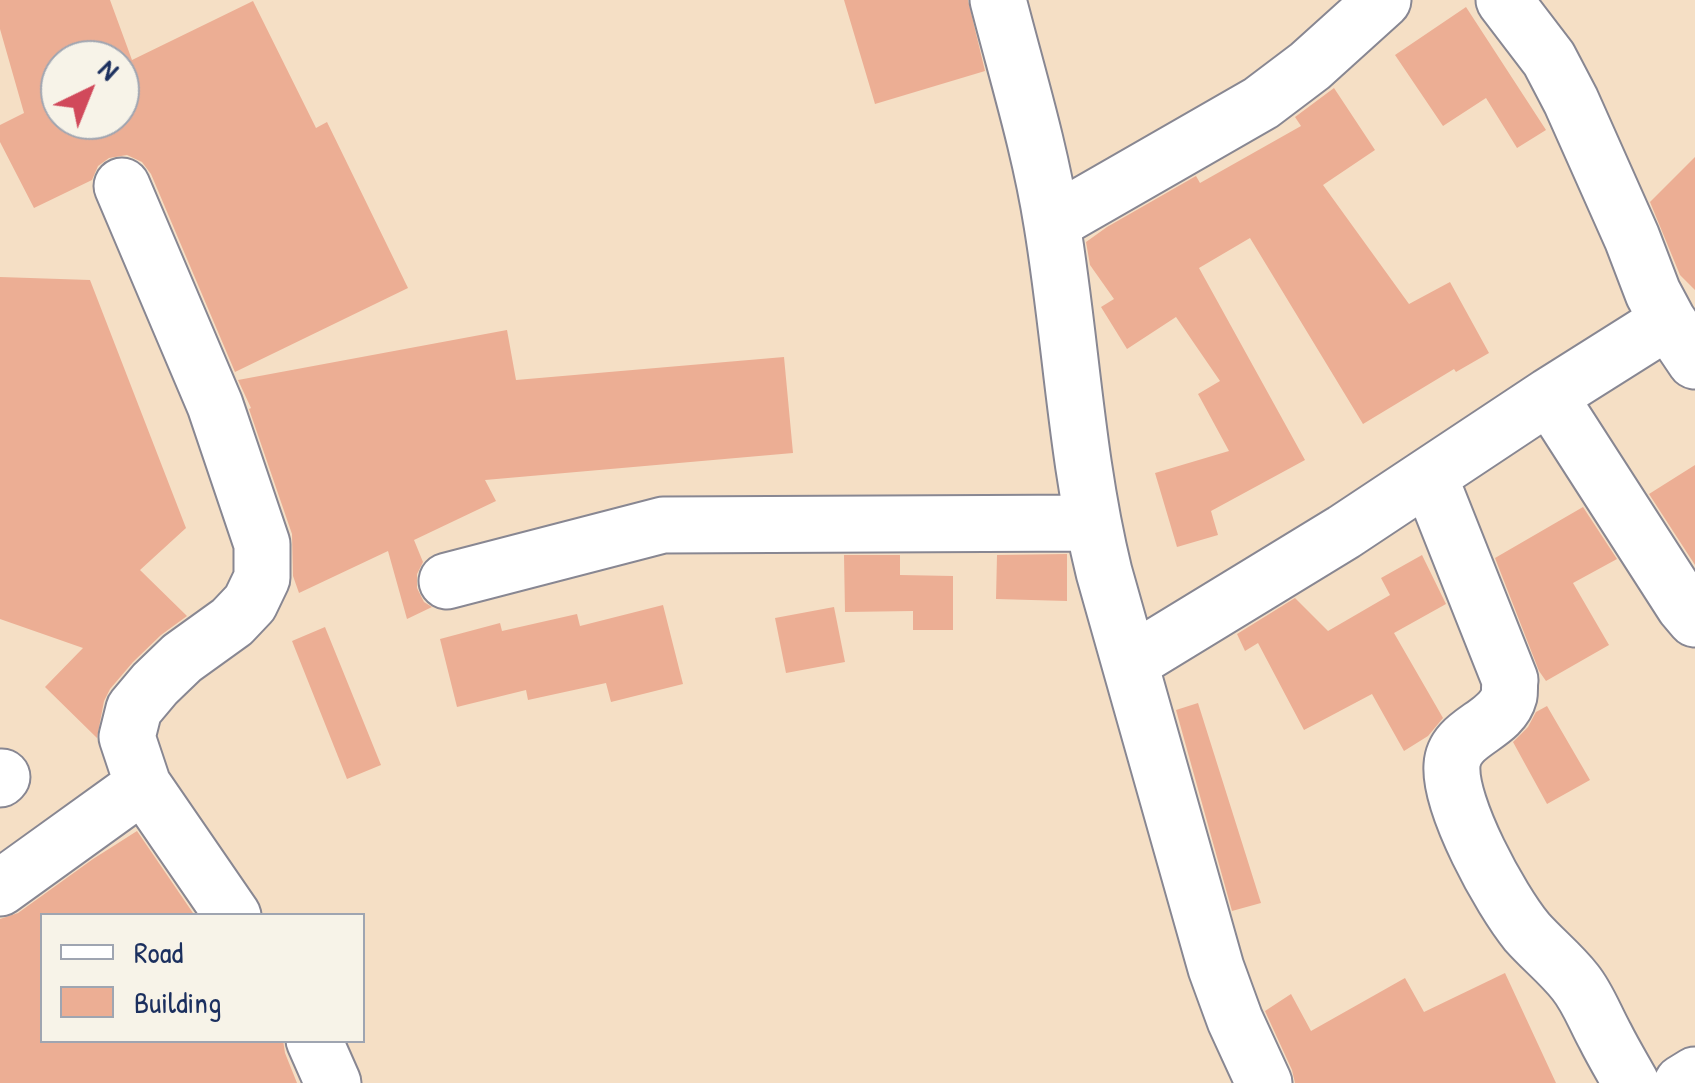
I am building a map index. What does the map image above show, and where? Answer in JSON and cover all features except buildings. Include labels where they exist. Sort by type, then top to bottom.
[{"type":"street","points":[[998,0],[1052,222],[1092,522],[1216,968],[1264,1083]]},
{"type":"street","points":[[1052,222],[1261,102],[1310,66],[1383,0]]},
{"type":"street","points":[[1131,662],[1344,532],[1550,396],[1681,341],[1654,293],[1572,100],[1548,58],[1504,0]]},
{"type":"street","points":[[122,186],[215,405],[262,544],[262,578],[250,603],[155,684],[134,709],[127,737],[143,785],[230,913]]},
{"type":"street","points":[[1550,396],[1695,619]]},
{"type":"street","points":[[1429,476],[1510,680],[1509,697],[1501,712],[1459,746],[1452,760],[1453,782],[1472,837],[1494,882],[1525,930],[1573,978],[1632,1083]]},
{"type":"street","points":[[448,581],[664,526],[1092,522]]},
{"type":"street","points":[[0,888],[143,785]]},
{"type":"street","points":[[315,1043],[333,1083]]},
{"type":"street","points":[[1682,1083],[1695,1075]]}]
